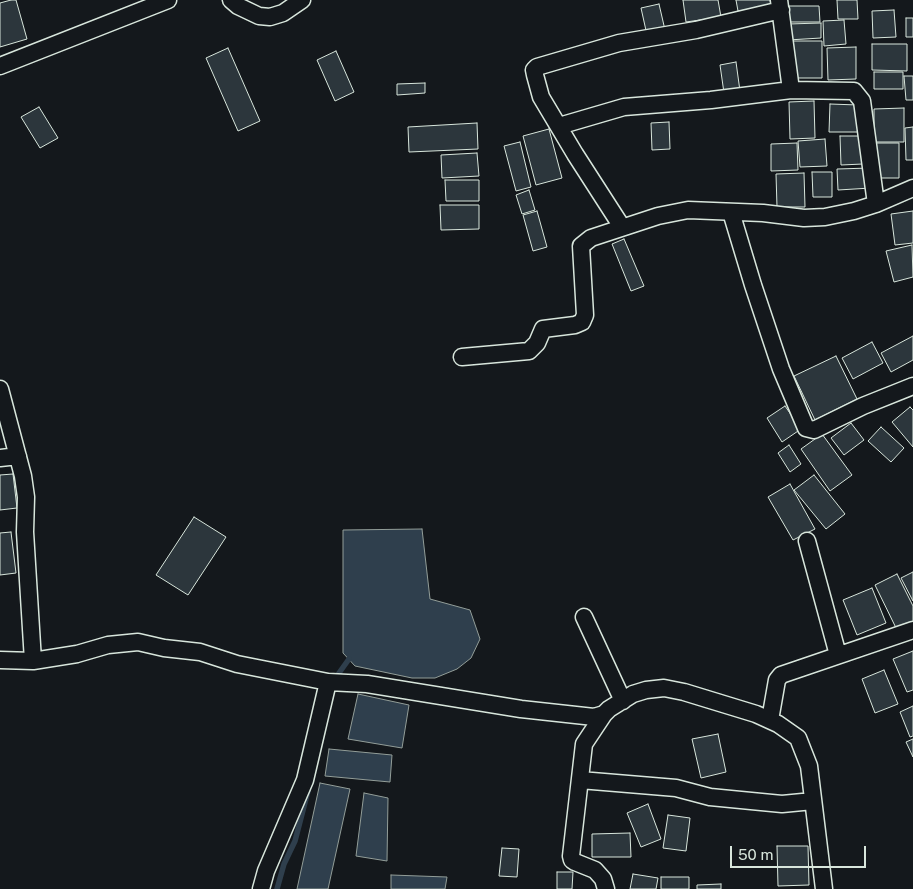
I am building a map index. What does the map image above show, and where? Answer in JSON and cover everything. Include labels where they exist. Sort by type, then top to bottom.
[{"type":"street","points":[[0,66],[168,0]]},
{"type":"street","points":[[231,0],[238,6],[259,16],[270,17],[283,13],[302,0]]},
{"type":"street","points":[[622,227],[541,97],[534,75],[536,66],[619,42],[696,30],[780,5],[791,90]]},
{"type":"street","points":[[559,126],[624,107],[711,100],[791,90],[854,91],[862,101],[876,204]]},
{"type":"street","points":[[462,357],[530,351],[543,329],[575,325],[582,322],[584,315],[581,246],[591,238],[658,216],[688,210],[804,218],[825,216],[854,211],[876,204],[913,188]]},
{"type":"street","points":[[732,212],[753,285],[781,369],[806,428],[814,430],[863,406],[913,386]]},
{"type":"street","points":[[0,389],[6,418],[18,456],[26,497],[25,532],[33,661]]},
{"type":"street","points":[[0,458],[18,456]]},
{"type":"street","points":[[807,541],[838,655]]},
{"type":"street","points":[[584,617],[623,701]]},
{"type":"street","points":[[770,720],[777,680],[781,675],[913,630]]},
{"type":"street","points":[[0,660],[33,661],[77,654],[108,645],[138,642],[164,648],[200,652],[237,664],[328,682],[386,687],[521,709],[581,716],[594,717],[604,714]]},
{"type":"street","points":[[261,889],[266,871],[305,780],[328,682]]},
{"type":"street","points":[[606,889],[603,879],[595,870],[575,862],[571,856],[584,744],[610,708],[633,694],[664,688],[692,694],[756,714],[778,724],[798,738],[809,766],[824,889]]},
{"type":"street","points":[[580,780],[676,788],[710,797],[782,804],[813,801]]},
{"type":"water","points":[[422,529],[430,599],[470,610],[480,639],[471,658],[457,669],[435,678],[412,678],[355,666],[343,653],[343,530]]},
{"type":"water","points":[[358,694],[409,705],[402,748],[348,739]]},
{"type":"water","points":[[329,749],[392,755],[390,782],[325,776]]},
{"type":"water","points":[[320,783],[350,789],[328,889],[297,889]]},
{"type":"water","points":[[364,793],[388,798],[387,861],[356,856]]},
{"type":"water","points":[[391,875],[447,877],[445,889],[391,889]]},
{"type":"building","points":[[16,0],[27,39],[0,47],[0,3]]},
{"type":"building","points":[[683,0],[718,0],[721,17],[686,22]]},
{"type":"building","points":[[736,0],[770,0],[771,6],[738,11]]},
{"type":"building","points":[[837,0],[857,0],[858,19],[838,19]]},
{"type":"building","points":[[659,4],[665,30],[647,35],[641,8]]},
{"type":"building","points":[[785,6],[819,6],[820,22],[785,22]]},
{"type":"building","points":[[894,10],[896,37],[873,38],[872,11]]},
{"type":"building","points":[[906,18],[913,18],[913,37],[906,37]]},
{"type":"building","points":[[844,20],[846,44],[824,46],[823,21]]},
{"type":"building","points":[[821,23],[821,38],[788,40],[788,24]]},
{"type":"building","points":[[791,41],[822,41],[822,78],[791,78]]},
{"type":"building","points":[[872,44],[907,44],[907,71],[872,70]]},
{"type":"building","points":[[856,47],[856,79],[828,80],[827,48]]},
{"type":"building","points":[[228,48],[260,121],[238,131],[206,58]]},
{"type":"building","points":[[336,51],[354,92],[335,101],[317,60]]},
{"type":"building","points":[[736,62],[740,91],[724,93],[720,65]]},
{"type":"building","points":[[874,72],[903,72],[903,89],[874,89]]},
{"type":"building","points":[[904,76],[913,76],[913,100],[906,100]]},
{"type":"building","points":[[425,83],[425,93],[397,95],[397,84]]},
{"type":"building","points":[[814,101],[815,138],[790,139],[789,102]]},
{"type":"building","points":[[830,104],[858,105],[858,132],[829,132]]},
{"type":"building","points":[[39,107],[58,138],[40,148],[21,117]]},
{"type":"building","points":[[904,108],[904,142],[874,142],[874,109]]},
{"type":"building","points":[[669,122],[670,149],[652,150],[651,123]]},
{"type":"building","points":[[477,123],[478,149],[409,152],[408,127]]},
{"type":"building","points":[[913,127],[913,160],[906,160],[905,128]]},
{"type":"building","points":[[549,129],[562,178],[536,185],[523,136]]},
{"type":"building","points":[[840,136],[863,136],[863,164],[841,165]]},
{"type":"building","points":[[825,139],[827,166],[800,167],[798,141]]},
{"type":"building","points":[[520,142],[531,187],[516,191],[504,146]]},
{"type":"building","points":[[797,143],[798,170],[771,171],[771,144]]},
{"type":"building","points":[[874,143],[899,143],[899,178],[874,178]]},
{"type":"building","points":[[477,153],[479,176],[442,178],[441,155]]},
{"type":"building","points":[[870,168],[871,188],[838,190],[837,169]]},
{"type":"building","points":[[812,172],[832,172],[832,197],[813,197]]},
{"type":"building","points":[[804,173],[805,207],[777,207],[776,174]]},
{"type":"building","points":[[445,180],[479,180],[479,201],[446,201]]},
{"type":"building","points":[[529,190],[535,210],[522,214],[516,195]]},
{"type":"building","points":[[440,205],[479,205],[479,229],[441,230]]},
{"type":"building","points":[[537,211],[547,247],[533,251],[523,215]]},
{"type":"building","points":[[913,211],[913,243],[895,245],[891,214]]},
{"type":"building","points":[[624,239],[644,286],[631,291],[612,244]]},
{"type":"building","points":[[912,245],[913,277],[894,282],[886,251]]},
{"type":"building","points":[[913,336],[913,360],[891,372],[881,353]]},
{"type":"building","points":[[872,342],[883,363],[853,379],[842,358]]},
{"type":"building","points":[[836,356],[857,399],[815,420],[794,376]]},
{"type":"building","points":[[785,406],[801,429],[782,442],[767,418]]},
{"type":"building","points":[[910,407],[913,410],[913,447],[892,422]]},
{"type":"building","points":[[851,423],[864,440],[844,455],[831,438]]},
{"type":"building","points":[[881,427],[904,448],[891,462],[868,441]]},
{"type":"building","points":[[822,434],[852,475],[830,491],[801,449]]},
{"type":"building","points":[[789,445],[801,464],[790,472],[778,453]]},
{"type":"building","points":[[13,474],[17,508],[0,510],[0,475]]},
{"type":"building","points":[[814,475],[845,514],[826,529],[794,490]]},
{"type":"building","points":[[790,484],[815,529],[793,540],[768,497]]},
{"type":"building","points":[[194,517],[226,537],[188,595],[156,575]]},
{"type":"building","points":[[11,532],[16,573],[0,575],[0,533]]},
{"type":"building","points":[[913,572],[913,601],[901,578]]},
{"type":"building","points":[[897,574],[913,606],[913,625],[898,632],[875,585]]},
{"type":"building","points":[[872,588],[886,623],[857,635],[843,600]]},
{"type":"building","points":[[913,651],[913,690],[907,692],[893,659]]},
{"type":"building","points":[[884,670],[898,704],[875,713],[862,679]]},
{"type":"building","points":[[913,706],[913,736],[910,737],[900,712]]},
{"type":"building","points":[[718,734],[726,772],[701,778],[692,739]]},
{"type":"building","points":[[913,739],[913,757],[906,742]]},
{"type":"building","points":[[648,804],[661,839],[641,847],[627,813]]},
{"type":"building","points":[[668,815],[690,818],[686,851],[663,848]]},
{"type":"building","points":[[630,833],[631,857],[592,857],[592,834]]},
{"type":"building","points":[[777,846],[808,846],[809,885],[778,886]]},
{"type":"building","points":[[502,848],[519,849],[517,877],[499,876]]},
{"type":"building","points":[[557,872],[573,872],[572,889],[557,889]]},
{"type":"building","points":[[633,874],[658,878],[656,889],[630,889]]},
{"type":"building","points":[[661,877],[689,877],[689,889],[661,889]]},
{"type":"building","points":[[721,884],[721,889],[697,889],[697,885]]},
{"type":"waterway","points":[[339,673],[349,659]]},
{"type":"waterway","points":[[277,889],[284,864],[295,841],[308,791]]}]
